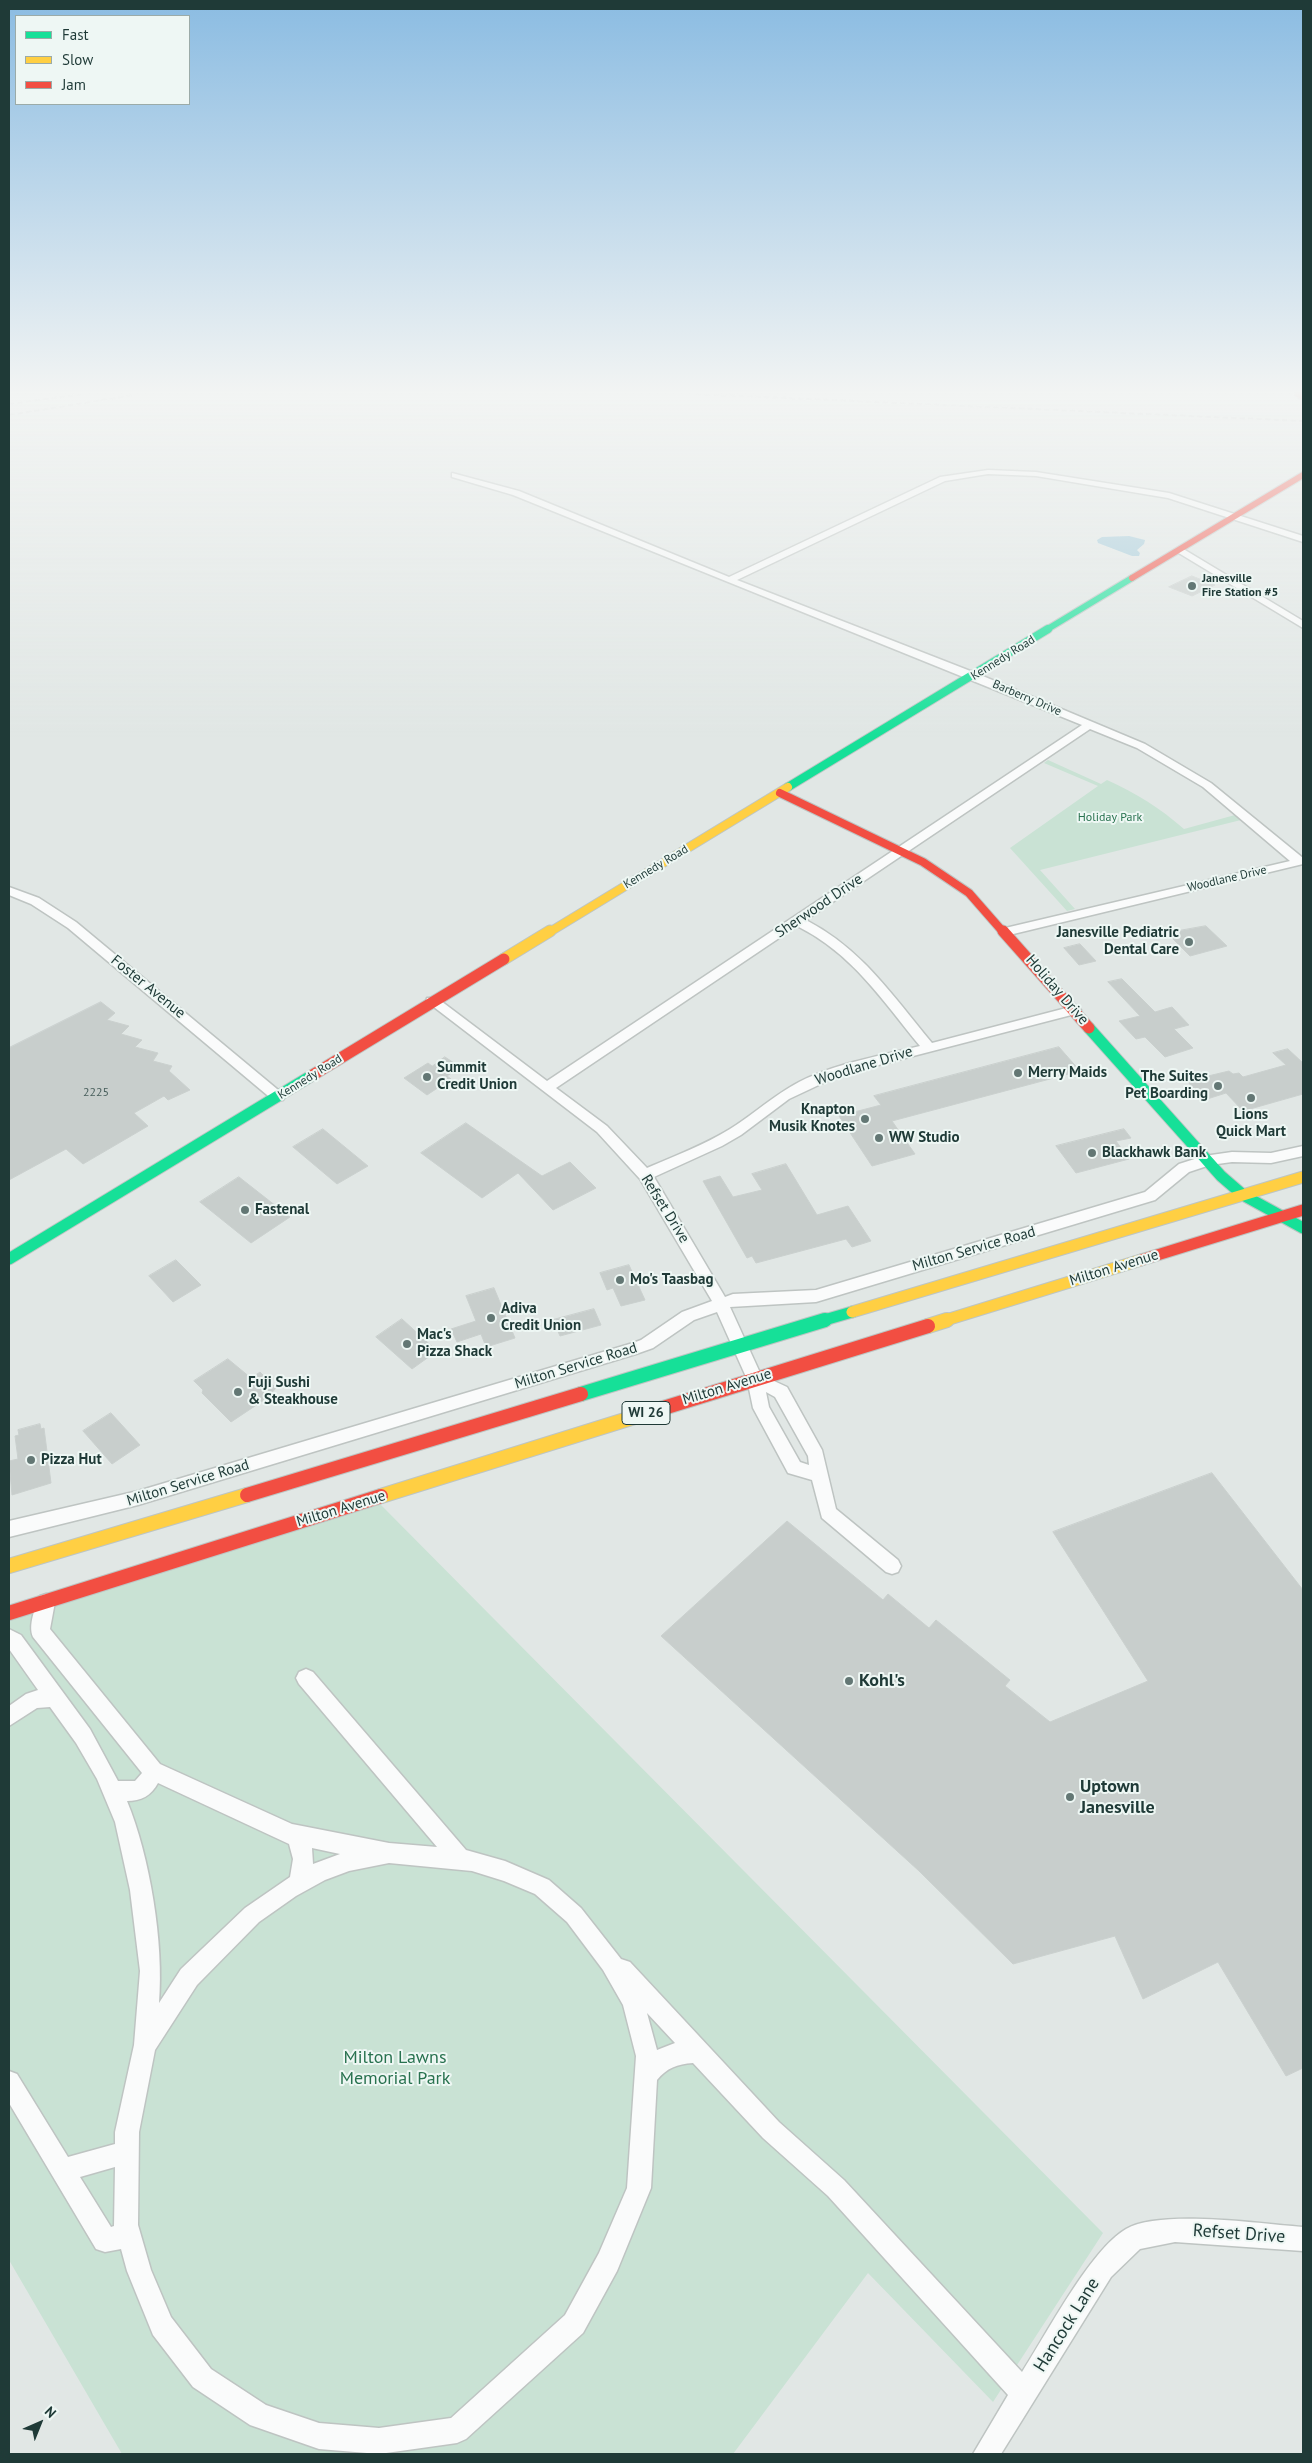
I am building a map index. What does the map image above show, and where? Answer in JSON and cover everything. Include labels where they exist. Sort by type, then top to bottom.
[{"type":"street","name":"Barberry Drive","points":[[555,509],[729,580],[974,676],[1141,746],[1186,770],[1207,785],[1301,861]]},
{"type":"street","points":[[729,580],[880,509]]},
{"type":"street","points":[[1213,509],[1303,539]]},
{"type":"street","name":"Kennedy Road","points":[[9,1260],[1247,509]]},
{"type":"street","points":[[1180,550],[1303,624]]},
{"type":"street","name":"Sherwood Drive","points":[[548,1088],[1090,724]]},
{"type":"street","name":"Holiday Drive","points":[[780,793],[940,872],[969,893],[1209,1160],[1221,1176],[1243,1195],[1303,1228]]},
{"type":"street","name":"Woodlane Drive","points":[[1005,932],[1301,861]]},
{"type":"street","name":"Foster Avenue","points":[[9,891],[35,901],[72,925],[278,1097]]},
{"type":"street","points":[[798,921],[825,935],[856,960],[928,1047]]},
{"type":"street","name":"Refset Drive","points":[[432,1002],[602,1129],[645,1175],[721,1304],[755,1379],[761,1408],[794,1468],[819,1474]]},
{"type":"street","name":"Woodlane Drive","points":[[645,1175],[717,1143],[806,1084],[836,1072],[1074,1010]]},
{"type":"street","name":"Milton Service Road","points":[[9,1529],[138,1498],[636,1348],[647,1344],[688,1316],[721,1304],[746,1298],[798,1298],[824,1294],[1150,1196],[1184,1168],[1209,1160],[1232,1157],[1271,1158],[1303,1150]]},
{"type":"street","name":"WI 26","points":[[9,1566],[1303,1177]]},
{"type":"street","name":"Milton Avenue","points":[[9,1614],[755,1379],[1303,1210]]},
{"type":"street","points":[[755,1379],[781,1392],[816,1455],[828,1513],[892,1566]]},
{"type":"street","points":[[9,1637],[14,1640],[83,1736],[112,1791],[125,1822],[138,1882],[150,1962],[144,2046],[128,2132],[126,2226],[139,2271],[162,2326],[202,2378],[260,2416],[319,2436],[379,2441],[456,2430],[514,2380],[574,2324],[608,2262],[639,2188],[646,2056],[633,2002],[611,1962],[574,1915],[542,1887],[505,1871],[472,1861],[389,1853],[296,1835],[152,1771],[40,1631],[46,1602]]},
{"type":"street","points":[[33,1700],[34,1668]]},
{"type":"street","points":[[306,1678],[460,1859]]},
{"type":"street","points":[[9,1717],[33,1700],[55,1697]]},
{"type":"street","points":[[112,1791],[138,1791],[147,1785],[152,1771]]},
{"type":"street","points":[[296,1835],[303,1848],[305,1866],[298,1884]]},
{"type":"street","points":[[144,2046],[189,1977],[252,1915],[319,1872],[349,1861],[389,1853]]},
{"type":"street","points":[[595,1942],[771,2130],[843,2195],[1024,2393]]},
{"type":"street","points":[[646,2076],[654,2065],[668,2055],[698,2051]]},
{"type":"street","points":[[9,2082],[105,2240],[130,2236]]},
{"type":"street","points":[[62,2170],[127,2152]]},
{"type":"street","name":"Refset Drive","points":[[1175,2230],[1303,2239]]},
{"type":"street","name":"Hancock Lane","points":[[986,2454],[1102,2268],[1134,2238],[1175,2230]]},
{"type":"green space","name":"Holiday Park","points":[[1048,760],[1101,784],[1107,780],[1118,785],[1157,808],[1184,829],[1235,815],[1241,820],[1040,870],[1075,909],[1067,911],[1010,848],[1098,786],[1044,763]]},
{"type":"green space","name":"Milton Lawns Memorial Park","points":[[380,1504],[1103,2233],[993,2402],[868,2273],[733,2454],[122,2454],[9,2260],[9,1621]]},
{"type":"water","points":[[1129,536],[1145,540],[1144,544],[1137,550],[1140,553],[1139,556],[1132,556],[1098,543],[1097,540],[1102,537]]},
{"type":"building","name":"Janesville Fire Station #5","points":[[1192,576],[1215,585],[1192,596],[1169,587]]},
{"type":"building","points":[[1206,926],[1227,946],[1190,956],[1167,933]]},
{"type":"building","points":[[1080,944],[1096,961],[1079,965],[1064,948]]},
{"type":"building","points":[[1122,979],[1155,1012],[1172,1007],[1189,1025],[1174,1029],[1193,1048],[1165,1057],[1145,1037],[1136,1039],[1119,1021],[1140,1016],[1108,982]]},
{"type":"building","points":[[101,1002],[115,1013],[107,1020],[129,1026],[121,1034],[142,1040],[135,1047],[158,1053],[153,1061],[172,1066],[169,1071],[190,1090],[168,1100],[164,1096],[134,1113],[148,1126],[83,1164],[66,1149],[9,1180],[9,1048]]},
{"type":"building","points":[[1059,1047],[1080,1071],[892,1121],[915,1154],[872,1166],[839,1116],[881,1105],[874,1096]]},
{"type":"building","points":[[1288,1049],[1303,1063],[1303,1094],[1243,1111],[1226,1093],[1204,1100],[1187,1081],[1229,1071],[1233,1074],[1239,1073],[1243,1077],[1286,1065],[1273,1053]]},
{"type":"building","name":"Summit Credit Union","points":[[445,1057],[460,1067],[447,1076],[451,1079],[427,1095],[404,1078],[428,1063],[432,1066]]},
{"type":"building","points":[[466,1123],[542,1176],[570,1162],[596,1188],[553,1210],[518,1173],[482,1198],[421,1153]]},
{"type":"building","points":[[323,1129],[368,1166],[337,1184],[293,1147]]},
{"type":"building","name":"Blackhawk Bank","points":[[1124,1129],[1131,1138],[1116,1141],[1129,1159],[1076,1173],[1056,1146]]},
{"type":"building","points":[[786,1164],[817,1215],[848,1206],[871,1241],[852,1247],[846,1239],[756,1263],[752,1256],[747,1258],[703,1181],[720,1176],[733,1197],[762,1190],[752,1174]]},
{"type":"building","name":"Fastenal","points":[[239,1177],[290,1217],[251,1243],[200,1202]]},
{"type":"building","points":[[176,1260],[201,1285],[173,1302],[149,1276]]},
{"type":"building","name":"Mo's Taasbag","points":[[629,1265],[645,1300],[621,1306],[613,1288],[607,1290],[600,1273]]},
{"type":"building","name":"Adiva Credit Union","points":[[494,1288],[515,1338],[486,1347],[481,1334],[457,1342],[451,1329],[476,1321],[466,1296]]},
{"type":"building","points":[[594,1309],[601,1325],[560,1336],[553,1320]]},
{"type":"building","name":"Mac's Pizza Shack","points":[[402,1319],[437,1351],[412,1369],[376,1337]]},
{"type":"building","name":"Fuji Sushi & Steakhouse","points":[[228,1359],[251,1378],[260,1372],[276,1388],[267,1398],[231,1422],[202,1393],[203,1390],[194,1381]]},
{"type":"building","points":[[111,1413],[140,1445],[112,1464],[83,1431]]},
{"type":"building","name":"Pizza Hut","points":[[40,1424],[41,1429],[44,1428],[51,1483],[12,1495],[9,1461],[18,1459],[15,1436],[19,1435],[18,1430]]},
{"type":"building","name":"Uptown Janesville","points":[[1212,1473],[1303,1590],[1303,2068],[1286,2076],[1218,1962],[1143,1999],[1115,1936],[1013,1964],[919,1871],[661,1636],[787,1521],[883,1600],[888,1594],[929,1628],[936,1620],[1010,1680],[1005,1686],[1050,1722],[1148,1681],[1053,1532]]},
{"type":"traffic: fast","points":[[788,787],[1132,578]]},
{"type":"traffic: fast","points":[[1089,1028],[1221,1176],[1243,1195],[1303,1228]]},
{"type":"traffic: fast","points":[[9,1259],[311,1076]]},
{"type":"traffic: fast","points":[[581,1394],[852,1312]]},
{"type":"traffic: slow","points":[[504,959],[788,787]]},
{"type":"traffic: slow","points":[[852,1312],[1303,1177]]},
{"type":"traffic: slow","points":[[928,1326],[1141,1260]]},
{"type":"traffic: slow","points":[[381,1496],[657,1410]]},
{"type":"traffic: slow","points":[[9,1566],[247,1495]]},
{"type":"traffic: jam","points":[[1132,578],[1247,509]]},
{"type":"traffic: jam","points":[[780,793],[923,862],[969,893],[1089,1028]]},
{"type":"traffic: jam","points":[[311,1076],[504,959]]},
{"type":"traffic: jam","points":[[1141,1260],[1303,1210]]},
{"type":"traffic: jam","points":[[657,1410],[928,1326]]},
{"type":"traffic: jam","points":[[247,1495],[581,1394]]},
{"type":"traffic: jam","points":[[9,1613],[381,1496]]},
{"type":"place","name":"Janesville Fire Station #5","points":[[1192,586]]},
{"type":"place","name":"Janesville Pediatric Dental Care","points":[[1189,942]]},
{"type":"place","name":"Merry Maids","points":[[1018,1073]]},
{"type":"place","name":"Summit Credit Union","points":[[427,1077]]},
{"type":"place","name":"The Suites Pet Boarding","points":[[1218,1086]]},
{"type":"place","name":"Lions Quick Mart","points":[[1251,1098]]},
{"type":"place","name":"Knapton Musik Knotes","points":[[865,1119]]},
{"type":"place","name":"WW Studio","points":[[879,1138]]},
{"type":"place","name":"Blackhawk Bank","points":[[1092,1153]]},
{"type":"place","name":"Fastenal","points":[[245,1210]]},
{"type":"place","name":"Mo's Taasbag","points":[[620,1280]]},
{"type":"place","name":"Adiva Credit Union","points":[[491,1318]]},
{"type":"place","name":"Mac's Pizza Shack","points":[[407,1344]]},
{"type":"place","name":"Fuji Sushi & Steakhouse","points":[[238,1392]]},
{"type":"place","name":"Pizza Hut","points":[[31,1460]]},
{"type":"place","name":"Kohl's","points":[[849,1681]]},
{"type":"place","name":"Uptown Janesville","points":[[1070,1797]]}]
